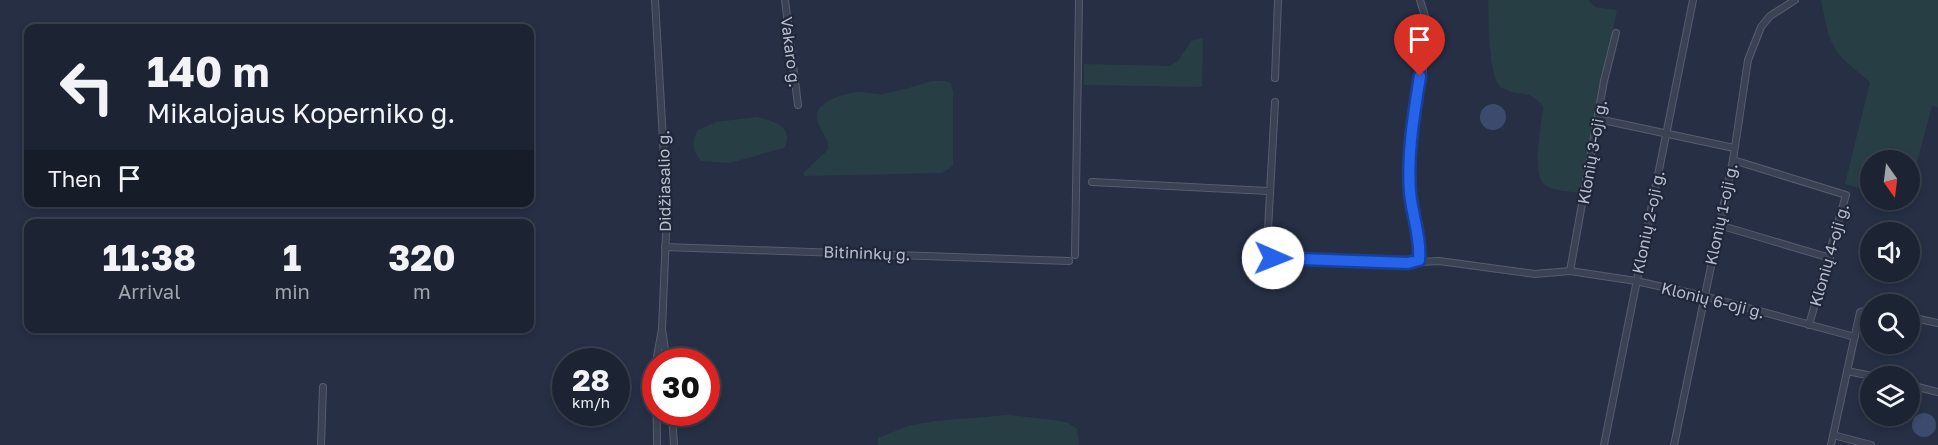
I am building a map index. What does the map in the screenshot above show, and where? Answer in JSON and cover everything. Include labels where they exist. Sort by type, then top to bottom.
[{"type":"street","name":"Didžiasalio g.","points":[[655,0],[667,210],[662,329],[659,348]]},
{"type":"street","name":"Vakaro g.","points":[[784,0],[798,105]]},
{"type":"street","points":[[1075,255],[1079,0]]},
{"type":"street","points":[[1275,78],[1278,0]]},
{"type":"street","points":[[1419,260],[1419,244],[1410,191],[1411,149],[1429,28],[1420,0]]},
{"type":"street","name":"Klonių 2-oji g.","points":[[1604,445],[1693,0]]},
{"type":"street","name":"Klonių 1-oji g.","points":[[1674,445],[1733,160],[1749,60],[1756,37],[1770,16],[1795,0]]},
{"type":"street","name":"Klonių 3-oji g.","points":[[1569,271],[1616,33]]},
{"type":"street","points":[[1092,182],[1268,191],[1275,102]]},
{"type":"street","points":[[1598,120],[1734,148]]},
{"type":"street","name":"Klonių 4-oji g.","points":[[1733,160],[1844,192],[1846,200],[1809,325]]},
{"type":"street","name":"Klonių 6-oji g.","points":[[1268,191],[1267,248],[1273,258],[1408,263],[1419,260],[1529,274],[1569,271],[1636,281],[1704,296],[1855,338]]},
{"type":"street","points":[[1719,225],[1830,258]]},
{"type":"street","name":"Bitininkų g.","points":[[665,247],[1069,261]]},
{"type":"street","points":[[1831,445],[1860,312]]},
{"type":"street","points":[[1920,319],[1938,323]]},
{"type":"street","points":[[662,329],[665,348]]},
{"type":"street","points":[[1847,370],[1860,373]]},
{"type":"street","points":[[321,445],[323,387]]},
{"type":"street","points":[[1920,388],[1938,392]]},
{"type":"street","name":"Didžiasalio g.","points":[[657,426],[657,445]]},
{"type":"street","points":[[673,426],[674,445]]},
{"type":"street","points":[[1833,435],[1871,445]]},
{"type":"shaded area","points":[[1488,0],[1588,0],[1595,7],[1617,10],[1579,193],[1554,189],[1541,181],[1538,162],[1543,107],[1530,95],[1508,91],[1497,83],[1492,61]]},
{"type":"shaded area","points":[[1821,0],[1938,0],[1938,107],[1932,106],[1920,151],[1860,150],[1860,188],[1845,184],[1870,82],[1840,55],[1828,30]]},
{"type":"shaded area","points":[[1203,38],[1202,87],[1084,85],[1084,64],[1169,66],[1178,61],[1191,41]]},
{"type":"shaded area","points":[[933,81],[946,81],[951,84],[953,91],[953,166],[942,173],[804,176],[804,172],[828,150],[827,140],[817,117],[820,107],[825,103],[849,93],[883,94]]},
{"type":"shaded area","points":[[757,117],[776,123],[785,130],[787,141],[784,148],[730,163],[701,161],[698,157],[694,150],[694,138],[698,130],[716,122]]},
{"type":"shaded area","points":[[1008,415],[1068,423],[1077,429],[1079,445],[878,445],[878,438],[908,426],[935,421]]},
{"type":"water","points":[[1493,104],[1502,108],[1506,117],[1502,126],[1493,130],[1484,126],[1480,117],[1484,108]]},
{"type":"water","points":[[1920,414],[1929,414],[1935,420],[1935,430],[1929,436],[1919,436],[1913,430],[1912,426],[1920,426]]},
{"type":"route","points":[[1273,258],[1408,263],[1419,260],[1419,244],[1410,191],[1411,149],[1420,76]]}]
